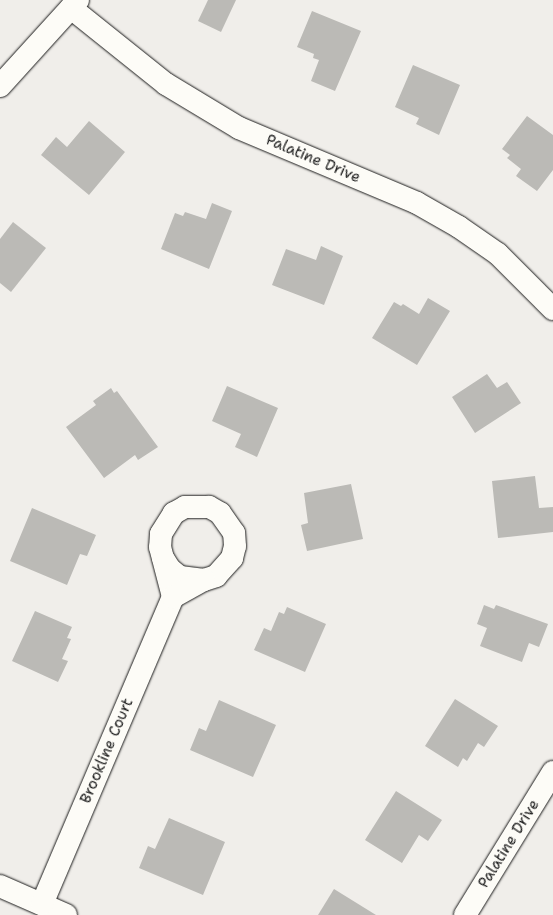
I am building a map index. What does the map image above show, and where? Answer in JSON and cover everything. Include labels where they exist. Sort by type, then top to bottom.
[{"type":"street","points":[[0,86],[75,4]]},
{"type":"street","name":"Palatine Drive","points":[[75,4],[166,84],[239,128],[417,203],[459,227],[498,254],[553,308]]},
{"type":"street","points":[[197,505],[209,507],[220,513],[234,533],[235,546],[232,558],[226,568],[216,576],[204,580],[173,597],[160,546],[160,534],[165,523],[174,513],[185,507],[197,505]]},
{"type":"street","points":[[163,558],[170,569],[180,577],[204,580]]},
{"type":"street","name":"Brookline Court","points":[[42,904],[173,597]]},
{"type":"street","name":"Palatine Drive","points":[[464,915],[553,772]]},
{"type":"street","points":[[0,886],[66,915]]},
{"type":"building","points":[[208,0],[236,0],[221,32],[198,21]]},
{"type":"building","points":[[312,11],[361,31],[335,91],[311,81],[319,60],[313,58],[314,54],[297,47]]},
{"type":"building","points":[[413,65],[460,85],[439,135],[416,124],[419,118],[395,107]]},
{"type":"building","points":[[527,116],[553,135],[553,170],[537,191],[516,176],[521,169],[507,158],[510,155],[502,149]]},
{"type":"building","points":[[89,121],[125,152],[89,195],[41,155],[56,137],[67,147]]},
{"type":"building","points":[[212,203],[232,211],[209,269],[161,249],[175,213],[183,216],[185,212],[206,219]]},
{"type":"building","points":[[13,222],[46,248],[11,292],[0,283],[0,239]]},
{"type":"building","points":[[321,246],[343,256],[324,305],[272,285],[286,249],[316,260]]},
{"type":"building","points":[[428,298],[450,311],[417,365],[372,338],[394,302],[401,306],[403,304],[419,314]]},
{"type":"building","points":[[487,374],[497,388],[507,382],[521,403],[475,433],[452,397]]},
{"type":"building","points":[[227,386],[278,408],[257,457],[235,447],[241,434],[212,421]]},
{"type":"building","points":[[111,388],[114,393],[117,391],[158,447],[138,460],[135,455],[104,478],[66,427],[96,405],[93,401]]},
{"type":"building","points":[[535,476],[539,508],[553,507],[553,532],[498,538],[492,481]]},
{"type":"building","points":[[351,484],[363,539],[307,551],[301,525],[308,523],[304,493]]},
{"type":"building","points":[[32,508],[96,535],[87,556],[80,554],[67,585],[10,561]]},
{"type":"building","points":[[484,605],[494,609],[496,605],[548,624],[539,647],[529,643],[522,662],[480,646],[487,628],[477,624]]},
{"type":"building","points":[[287,607],[326,624],[305,672],[254,650],[264,628],[271,631],[279,612],[284,614]]},
{"type":"building","points":[[35,611],[72,627],[67,638],[71,639],[62,659],[68,661],[58,682],[12,661]]},
{"type":"building","points":[[455,699],[498,726],[484,747],[478,743],[467,761],[463,758],[458,767],[425,746]]},
{"type":"building","points":[[219,700],[276,725],[253,777],[190,750],[199,728],[206,731]]},
{"type":"building","points":[[396,791],[442,820],[428,841],[419,835],[402,863],[365,840]]},
{"type":"building","points":[[169,818],[225,842],[203,895],[139,868],[148,846],[155,849]]},
{"type":"building","points":[[334,889],[376,915],[318,915]]}]
